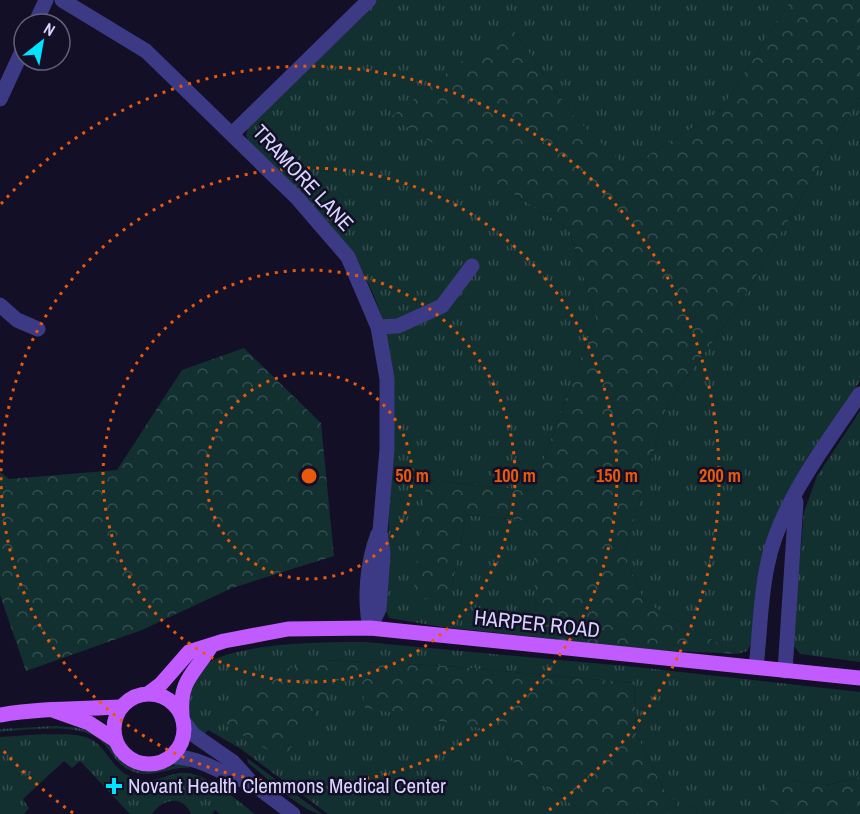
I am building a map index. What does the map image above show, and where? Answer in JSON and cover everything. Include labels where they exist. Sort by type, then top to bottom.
[{"type":"main road","name":"HARPER ROAD","points":[[149,693],[162,684],[189,652],[263,632],[312,628],[370,628],[860,678]]},
{"type":"main road","points":[[183,719],[166,697],[149,693],[139,694],[121,707],[116,717],[115,740],[120,750],[139,763],[161,762],[171,757],[183,741],[183,719],[181,699],[184,684],[211,646]]},
{"type":"main road","points":[[0,715],[55,711],[77,706],[121,707]]},
{"type":"main road","points":[[55,711],[89,723],[115,740]]},
{"type":"street","name":"TRAMORE LANE","points":[[62,0],[146,51],[298,199],[348,257],[378,327],[387,379],[387,449],[380,531],[383,553],[379,609],[370,628]]},
{"type":"street","points":[[232,134],[369,0]]},
{"type":"street","points":[[0,99],[12,72]]},
{"type":"street","points":[[378,327],[398,326],[442,306],[472,266]]},
{"type":"street","points":[[0,305],[17,320],[38,329]]},
{"type":"street","points":[[756,668],[767,566],[796,493],[860,394]]},
{"type":"street","points":[[785,670],[796,493]]},
{"type":"street","points":[[764,594],[791,597]]},
{"type":"street","points":[[183,719],[194,735],[233,762],[252,783],[293,814]]},
{"type":"street","points":[[171,757],[198,759],[232,779],[252,783]]},
{"type":"green space","points":[[374,0],[791,0],[720,111],[627,168],[574,117],[509,24],[392,117],[569,229],[596,318],[532,491],[427,480],[452,587],[466,515],[534,521],[536,637],[442,627],[389,618],[385,609],[393,391],[387,339],[380,313],[369,286],[343,242],[305,198],[250,144],[246,135],[249,125]]},
{"type":"green space","points":[[791,0],[860,0],[860,97],[736,310],[668,402],[624,553],[644,602],[738,654],[633,649],[536,637],[533,521],[466,515],[452,587],[412,605],[427,480],[532,491],[596,318],[569,229],[391,117],[509,24],[574,117],[627,168],[720,111]]},
{"type":"green space","points":[[860,97],[860,381],[783,500],[762,556],[752,642],[747,651],[738,654],[644,602],[624,553],[668,402],[736,310]]},
{"type":"green space","points":[[244,348],[321,423],[334,556],[232,588],[142,630],[26,671],[0,595],[0,472],[9,479],[117,470],[182,370]]},
{"type":"green space","points":[[860,411],[860,662],[800,654],[794,646],[793,636],[804,512],[817,476]]},
{"type":"green space","points":[[365,642],[636,667],[860,692],[860,777],[826,785],[790,780],[784,809],[780,814],[697,814],[696,809],[668,798],[636,734],[634,683],[446,666],[323,660],[283,759],[344,672],[362,676],[497,731],[508,748],[516,769],[588,814],[328,814],[241,749],[208,730],[203,737],[191,719],[188,709],[195,675],[207,663],[249,649],[302,643]]},
{"type":"green space","points":[[323,660],[446,666],[634,683],[636,734],[668,798],[696,809],[697,814],[588,814],[516,769],[508,748],[497,731],[365,708],[361,676],[344,673],[283,759],[220,722],[249,686],[284,669]]},
{"type":"green space","points":[[55,726],[76,728],[96,734],[122,761],[134,769],[148,771],[176,765],[190,765],[189,768],[141,774],[124,767],[104,744],[84,732],[40,729],[0,732],[0,729]]},
{"type":"green space","points":[[44,734],[76,735],[88,738],[99,746],[121,771],[140,780],[152,780],[179,773],[198,776],[219,787],[255,814],[220,814],[215,810],[212,814],[191,814],[183,803],[172,801],[161,805],[152,814],[130,814],[80,761],[72,768],[64,761],[23,799],[29,808],[24,814],[0,814],[0,737]]},
{"type":"green space","points":[[247,758],[322,814],[305,808],[284,793],[248,763]]},
{"type":"green space","points":[[860,777],[860,814],[780,814],[784,809],[765,798],[767,785],[790,780],[827,785]]},
{"type":"place","name":"Novant Health Clemmons Medical Center","points":[[114,786]]}]
